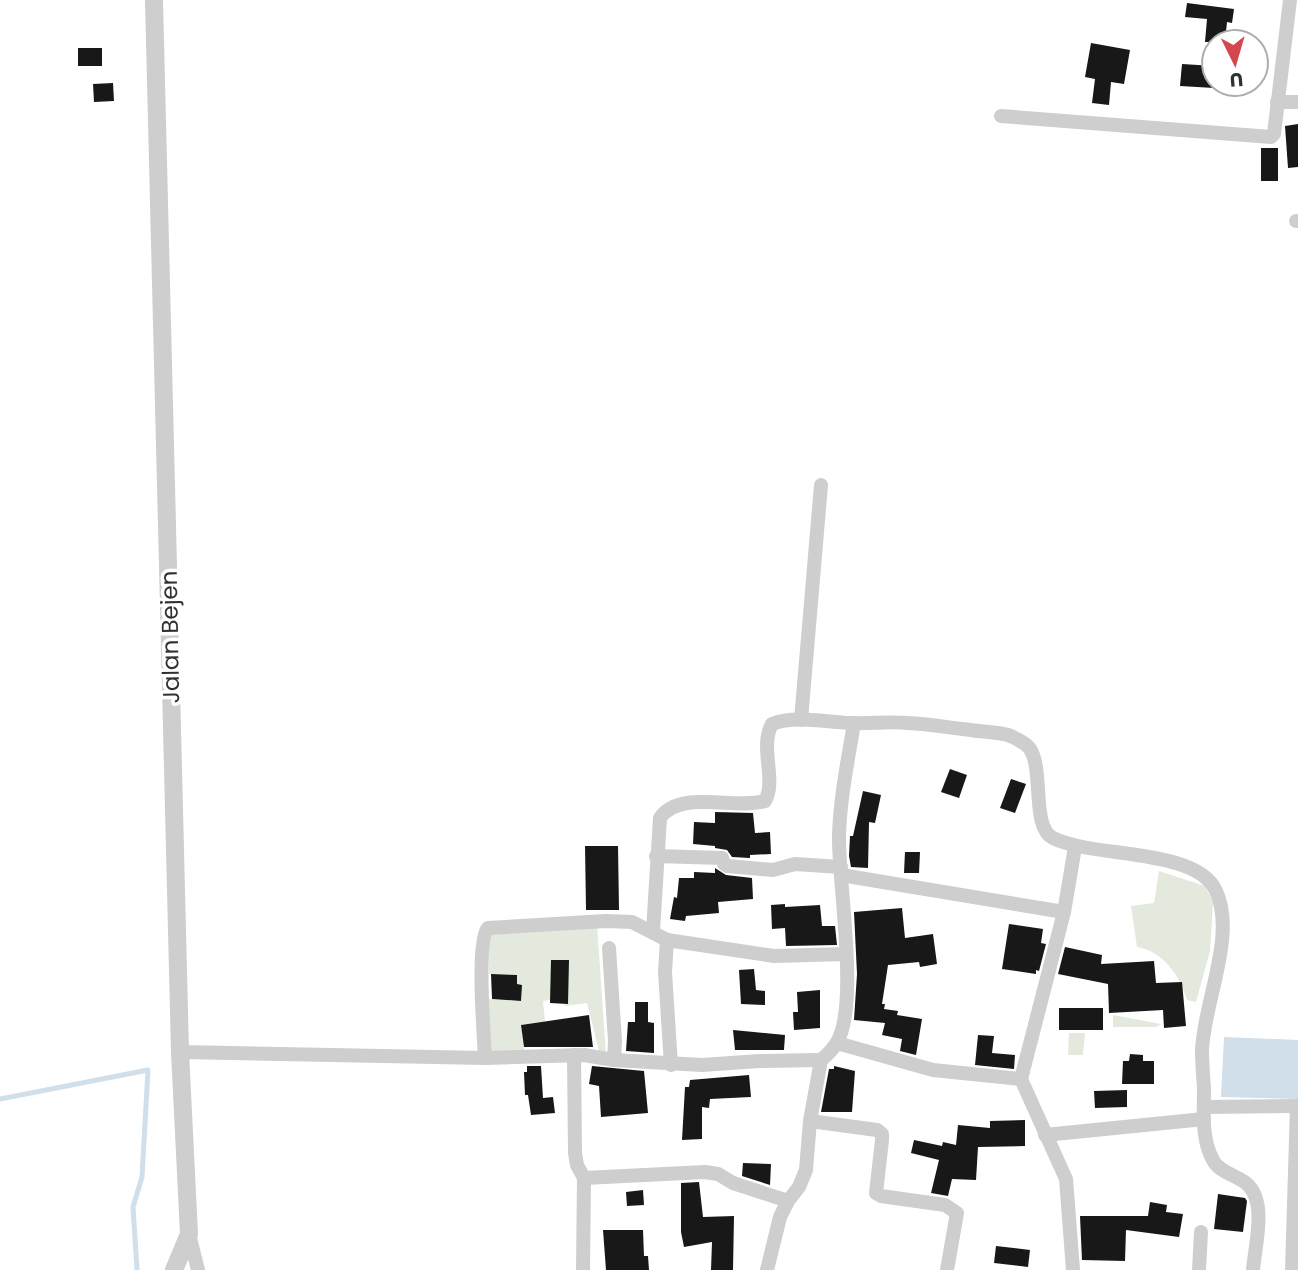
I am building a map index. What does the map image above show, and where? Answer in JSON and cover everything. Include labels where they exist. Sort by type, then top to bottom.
[{"type":"street","name":"Jalan Bejen","points":[[154,0],[180,1052],[189,1234],[174,1270]]},
{"type":"street","points":[[1001,116],[1271,137],[1274,134],[1290,0]]},
{"type":"street","points":[[1277,102],[1298,102]]},
{"type":"street","points":[[801,720],[821,485]]},
{"type":"street","points":[[653,931],[660,818],[673,806],[689,803],[765,802],[769,788],[767,732],[772,724],[801,720],[908,722],[1009,735],[1029,747],[1038,767],[1038,801],[1044,829],[1049,836],[1075,847],[1161,859],[1203,876],[1216,890],[1221,910],[1220,952],[1202,1050],[1204,1113],[1207,1143],[1215,1165],[1249,1185],[1254,1191],[1258,1214],[1253,1270]]},
{"type":"street","points":[[767,1270],[780,1217],[788,1200],[799,1187],[806,1170],[810,1121],[821,1060],[837,1043],[845,1014],[846,954],[840,816],[854,723]]},
{"type":"street","points":[[1073,1270],[1066,1179],[1021,1079],[1064,912],[1075,847]]},
{"type":"street","points":[[656,856],[722,858],[727,866],[773,870],[795,864],[1064,912]]},
{"type":"street","points":[[485,1058],[482,995],[485,930],[606,921],[632,922],[667,940],[774,956],[846,954]]},
{"type":"street","points":[[667,940],[665,972],[671,1065]]},
{"type":"street","points":[[609,948],[614,1060]]},
{"type":"street","points":[[837,1043],[933,1070],[1021,1079]]},
{"type":"street","points":[[180,1052],[485,1058],[574,1055],[671,1065],[821,1060]]},
{"type":"street","points":[[574,1055],[575,1153],[576,1165],[584,1178],[583,1270]]},
{"type":"street","points":[[1045,1135],[1204,1113],[1298,1106],[1291,1262]]},
{"type":"street","points":[[810,1121],[877,1130],[882,1140],[876,1193],[945,1205],[957,1213],[947,1270]]},
{"type":"street","points":[[584,1178],[705,1172],[718,1174],[733,1183],[788,1200]]},
{"type":"street","points":[[1199,1270],[1200,1232]]},
{"type":"street","points":[[189,1234],[198,1270]]},
{"type":"shaded area","points":[[1159,871],[1205,886],[1213,903],[1210,951],[1196,1002],[1187,1000],[1180,982],[1162,959],[1137,947],[1131,906],[1154,903]]},
{"type":"shaded area","points":[[597,925],[606,1055],[600,1055],[587,1003],[565,1006],[564,998],[543,1001],[545,1021],[521,1025],[525,1056],[489,1053],[488,999],[521,1001],[522,985],[517,984],[517,975],[489,974],[487,933]]},
{"type":"shaded area","points":[[1113,1015],[1161,1024],[1156,1027],[1113,1027]]},
{"type":"shaded area","points":[[1069,1033],[1085,1033],[1083,1055],[1068,1055]]},
{"type":"shaded area","points":[[1224,1037],[1298,1040],[1298,1099],[1221,1097]]},
{"type":"building","points":[[1187,3],[1234,9],[1232,23],[1227,22],[1226,28],[1206,28],[1207,19],[1185,17]]},
{"type":"building","points":[[1091,43],[1130,50],[1124,84],[1111,82],[1109,105],[1092,103],[1095,79],[1085,77]]},
{"type":"building","points":[[78,48],[102,48],[102,66],[78,66]]},
{"type":"building","points":[[1182,64],[1200,65],[1200,87],[1180,86]]},
{"type":"building","points":[[113,83],[114,101],[94,102],[93,84]]},
{"type":"building","points":[[1298,124],[1298,167],[1288,168],[1285,126]]},
{"type":"building","points":[[1261,148],[1278,148],[1278,181],[1261,181]]},
{"type":"building","points":[[950,769],[967,775],[959,798],[941,792]]},
{"type":"building","points":[[1011,779],[1026,784],[1015,813],[1000,808]]},
{"type":"building","points":[[863,791],[881,795],[875,823],[869,822],[868,868],[851,867],[849,856],[850,836],[853,836]]},
{"type":"building","points":[[715,812],[753,813],[755,833],[770,832],[771,854],[750,855],[750,858],[732,857],[727,850],[715,846],[693,844],[694,822],[715,823]]},
{"type":"building","points":[[585,846],[618,846],[619,910],[586,910]]},
{"type":"building","points":[[905,852],[920,852],[919,873],[904,873]]},
{"type":"building","points":[[715,868],[726,875],[752,878],[753,899],[718,902],[719,913],[686,916],[685,921],[670,919],[674,897],[677,898],[679,878],[694,878],[694,872],[715,873]]},
{"type":"building","points":[[785,904],[785,907],[820,905],[822,926],[835,926],[837,945],[786,946],[785,928],[772,929],[771,905]]},
{"type":"building","points":[[902,908],[905,938],[933,934],[937,964],[920,967],[919,962],[888,965],[882,1004],[885,1004],[884,1009],[898,1011],[897,1015],[922,1019],[916,1055],[900,1051],[902,1039],[882,1035],[885,1023],[854,1020],[857,974],[854,912]]},
{"type":"building","points":[[1009,924],[1043,929],[1041,943],[1046,944],[1036,974],[1002,969]]},
{"type":"building","points":[[1065,947],[1102,955],[1101,964],[1154,961],[1156,983],[1182,982],[1186,1026],[1164,1028],[1163,1010],[1109,1013],[1108,984],[1058,974]]},
{"type":"building","points":[[551,960],[569,960],[568,1004],[550,1003]]},
{"type":"building","points":[[754,969],[756,990],[765,991],[765,1005],[741,1004],[739,970]]},
{"type":"building","points":[[491,974],[517,975],[517,984],[522,985],[521,1001],[492,999]]},
{"type":"building","points":[[820,990],[820,1028],[794,1030],[793,1012],[798,1012],[797,992]]},
{"type":"building","points":[[635,1002],[648,1002],[648,1022],[654,1023],[654,1053],[626,1051],[628,1022],[635,1022]]},
{"type":"building","points":[[1059,1008],[1103,1008],[1103,1030],[1059,1030]]},
{"type":"building","points":[[589,1015],[593,1047],[524,1047],[521,1025]]},
{"type":"building","points":[[733,1030],[785,1035],[784,1050],[735,1050]]},
{"type":"building","points":[[978,1035],[994,1036],[992,1053],[1015,1055],[1014,1069],[975,1065]]},
{"type":"building","points":[[1130,1054],[1143,1055],[1143,1061],[1154,1061],[1154,1084],[1122,1084],[1123,1061],[1129,1061]]},
{"type":"building","points":[[527,1066],[541,1066],[543,1098],[553,1097],[555,1113],[531,1115],[528,1095],[525,1095],[524,1072],[527,1072]]},
{"type":"building","points":[[592,1066],[644,1071],[648,1113],[601,1117],[599,1086],[589,1084]]},
{"type":"building","points":[[834,1066],[855,1071],[852,1112],[821,1112],[829,1069],[834,1069]]},
{"type":"building","points":[[749,1075],[751,1097],[710,1099],[709,1108],[702,1107],[702,1139],[682,1140],[685,1087],[689,1087],[690,1080]]},
{"type":"building","points":[[1127,1090],[1127,1107],[1095,1108],[1094,1091]]},
{"type":"building","points":[[1025,1120],[1025,1146],[978,1147],[976,1180],[952,1179],[948,1196],[931,1193],[939,1160],[911,1153],[914,1140],[942,1146],[943,1142],[956,1145],[958,1125],[990,1128],[990,1121]]},
{"type":"building","points":[[743,1163],[771,1164],[770,1185],[742,1176]]},
{"type":"building","points":[[699,1182],[703,1217],[734,1216],[733,1270],[711,1270],[712,1242],[684,1247],[681,1232],[681,1183]]},
{"type":"building","points":[[643,1190],[644,1205],[627,1206],[626,1192]]},
{"type":"building","points":[[1218,1194],[1245,1198],[1247,1201],[1243,1232],[1214,1229]]},
{"type":"building","points":[[1150,1202],[1167,1205],[1166,1212],[1183,1214],[1179,1237],[1126,1230],[1125,1261],[1082,1260],[1080,1216],[1148,1216]]},
{"type":"building","points":[[603,1230],[643,1230],[644,1256],[648,1256],[649,1270],[606,1270]]},
{"type":"building","points":[[996,1246],[1030,1250],[1028,1267],[994,1263]]},
{"type":"waterway","points":[[0,1099],[148,1070],[142,1177],[133,1207],[137,1270]]}]
